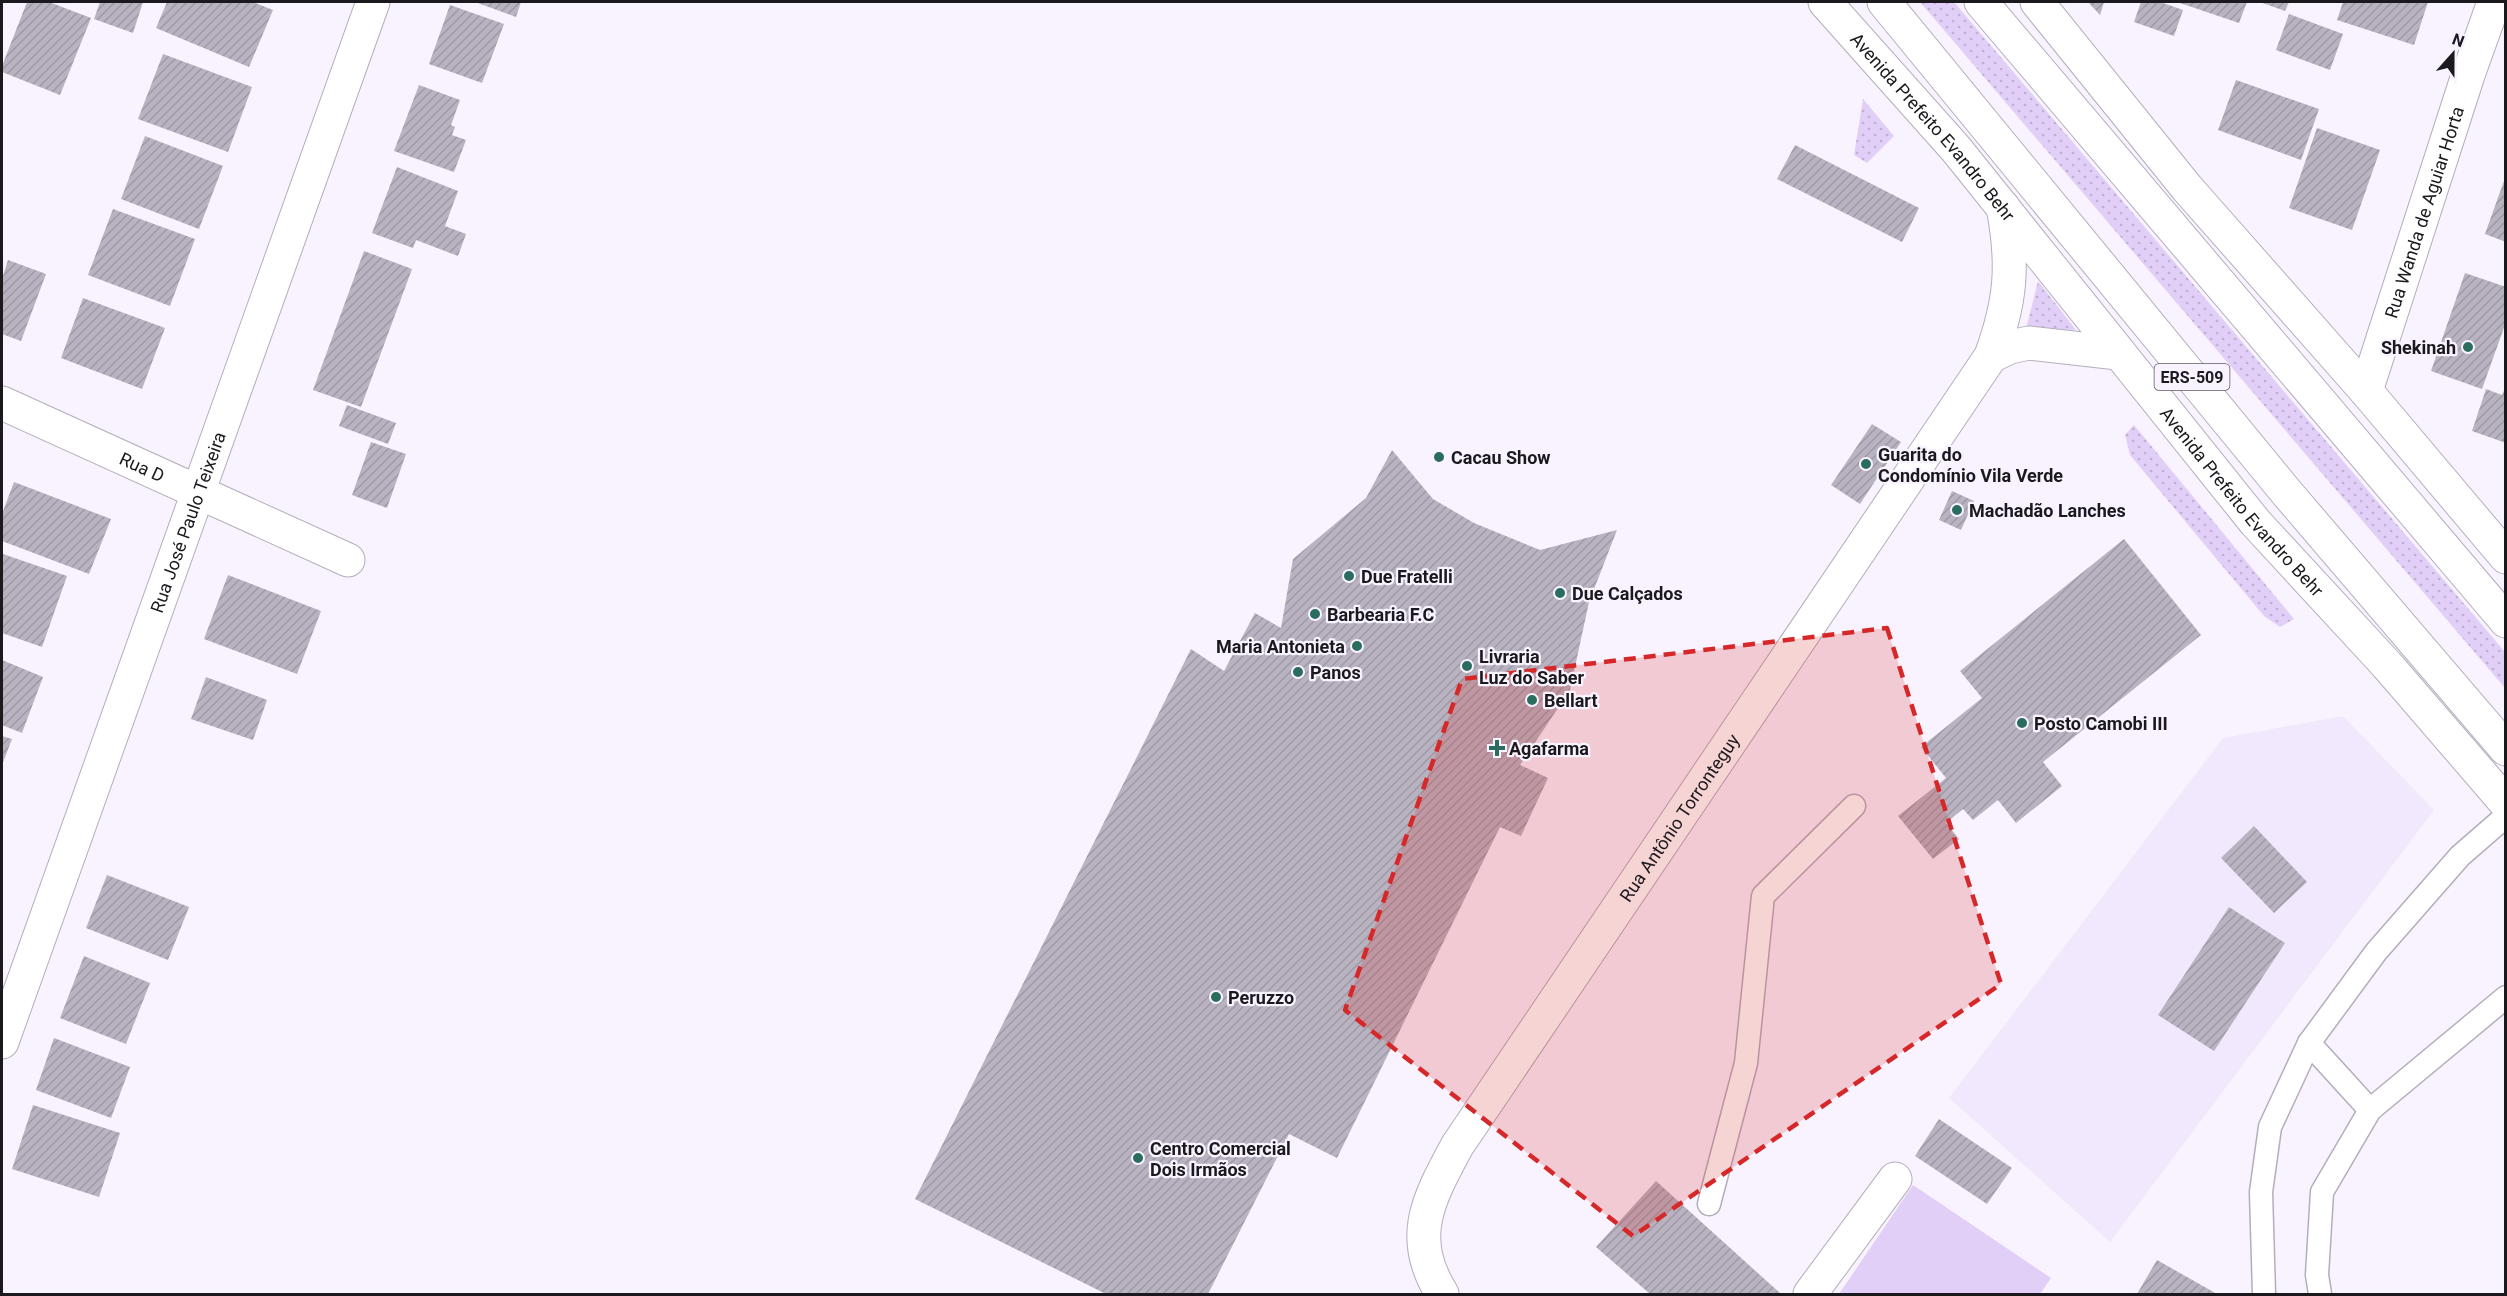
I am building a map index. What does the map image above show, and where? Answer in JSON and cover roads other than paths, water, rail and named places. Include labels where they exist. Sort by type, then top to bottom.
[{"type":"main road","name":"Rua José Paulo Teixeira","points":[[2,1042],[373,2]]},
{"type":"main road","name":"Avenida Prefeito Evandro Behr","points":[[1825,2],[1956,149],[2255,522],[2387,665],[2505,803]]},
{"type":"main road","name":"ERS-509","points":[[1884,2],[2288,493],[2505,749]]},
{"type":"main road","points":[[1982,2],[2505,621]]},
{"type":"main road","points":[[2037,2],[2187,188],[2366,391],[2505,557]]},
{"type":"main road","name":"Rua Wanda de Aguiar Horta","points":[[2366,391],[2468,75],[2494,2]]},
{"type":"main road","name":"Rua Antônio Torronteguy","points":[[1442,1294],[1424,1256],[1423,1227],[1435,1187],[1457,1146],[1990,356],[2003,321],[2008,296],[2009,242],[2002,207]]},
{"type":"main road","points":[[1990,356],[2010,347],[2029,343],[2118,353]]},
{"type":"main road","name":"Rua D","points":[[2,403],[348,560]]},
{"type":"main road","points":[[1810,1294],[1895,1179]]},
{"type":"lane","points":[[1709,1204],[1746,1063],[1763,896],[1854,806]]},
{"type":"lane","points":[[2264,1294],[2261,1192],[2270,1127],[2309,1043],[2376,952],[2460,856],[2505,816]]},
{"type":"lane","points":[[2320,1294],[2317,1275],[2322,1192],[2370,1110],[2505,997]]},
{"type":"lane","points":[[2309,1043],[2370,1110]]},
{"type":"place","name":"Shekinah","points":[[2468,347]]},
{"type":"place","name":"Cacau Show","points":[[1439,457]]},
{"type":"place","name":"Guarita do Condomínio Vila Verde","points":[[1866,464]]},
{"type":"place","name":"Machadão Lanches","points":[[1957,510]]},
{"type":"place","name":"Due Fratelli","points":[[1349,576]]},
{"type":"place","name":"Due Calçados","points":[[1560,593]]},
{"type":"place","name":"Barbearia F.C","points":[[1315,614]]},
{"type":"place","name":"Maria Antonieta","points":[[1357,646]]},
{"type":"place","name":"Livraria Luz do Saber","points":[[1467,666]]},
{"type":"place","name":"Panos","points":[[1298,672]]},
{"type":"place","name":"Bellart","points":[[1532,700]]},
{"type":"place","name":"Posto Camobi III","points":[[2022,723]]},
{"type":"place","name":"Agafarma","points":[[1497,748]]},
{"type":"place","name":"Peruzzo","points":[[1216,997]]},
{"type":"place","name":"Centro Comercial Dois Irmãos","points":[[1138,1158]]}]
